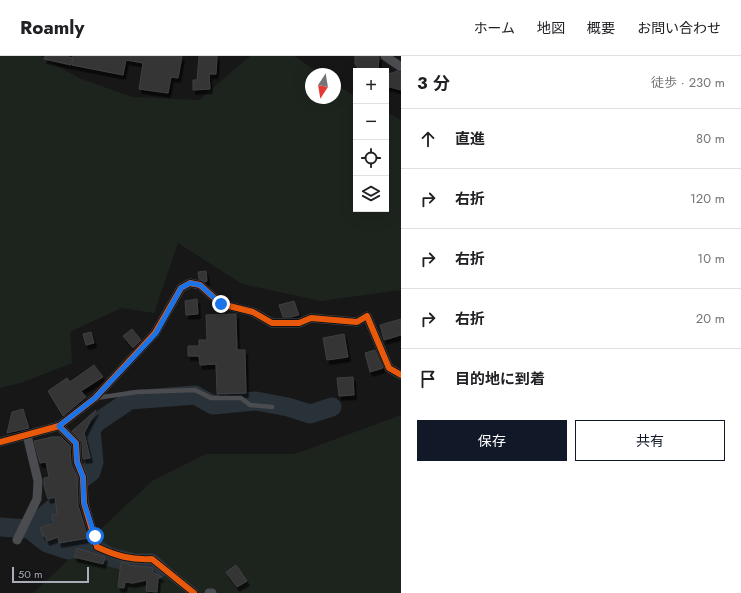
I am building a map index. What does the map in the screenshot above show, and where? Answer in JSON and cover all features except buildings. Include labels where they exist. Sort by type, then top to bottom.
[{"type":"street","points":[[385,56],[401,67]]},
{"type":"street","points":[[0,442],[59,426],[95,398],[156,333],[181,288],[190,283],[200,285],[221,304],[253,312],[272,323],[298,323],[311,318],[357,322],[367,316],[389,368],[401,375]]},
{"type":"street","points":[[59,426],[76,443],[77,462],[83,477],[84,503],[97,547],[110,553],[136,560],[152,559],[194,593]]},
{"type":"street","points":[[17,540],[37,499],[38,481],[27,435]]},
{"type":"lane","points":[[95,398],[137,392],[195,390],[211,398],[241,398],[250,405],[272,407]]},
{"type":"shaded area","points":[[0,56],[40,56],[79,78],[132,97],[199,100],[250,56],[294,56],[312,68],[305,68],[305,104],[341,104],[341,87],[353,94],[353,212],[389,212],[389,114],[401,120],[401,290],[321,301],[242,284],[178,243],[154,313],[121,308],[70,332],[72,363],[24,382],[0,388]]},
{"type":"shaded area","points":[[401,415],[401,593],[33,593],[152,481],[206,454],[295,454]]},
{"type":"waterway","points":[[29,529],[58,504],[65,491],[91,472],[94,462],[91,430],[96,423],[130,400],[195,395],[213,405],[256,401],[288,407],[310,414],[332,407]]},
{"type":"waterway","points":[[0,527],[29,529],[47,543],[68,550],[89,545],[110,557],[134,563],[151,563],[158,569]]},
{"type":"cycle path","points":[[0,442],[59,426],[95,398],[155,333],[181,288],[190,283],[200,285],[221,304],[253,312],[272,323],[299,323],[311,318],[357,322],[367,316],[389,368],[401,375]]},
{"type":"cycle path","points":[[59,426],[76,443],[77,462],[83,477],[84,503],[97,547],[124,557],[152,559],[194,593]]},
{"type":"route","points":[[95,536],[84,503],[83,477],[77,462],[76,443],[59,426],[95,398],[156,333],[181,288],[190,283],[200,285],[221,304]]}]
